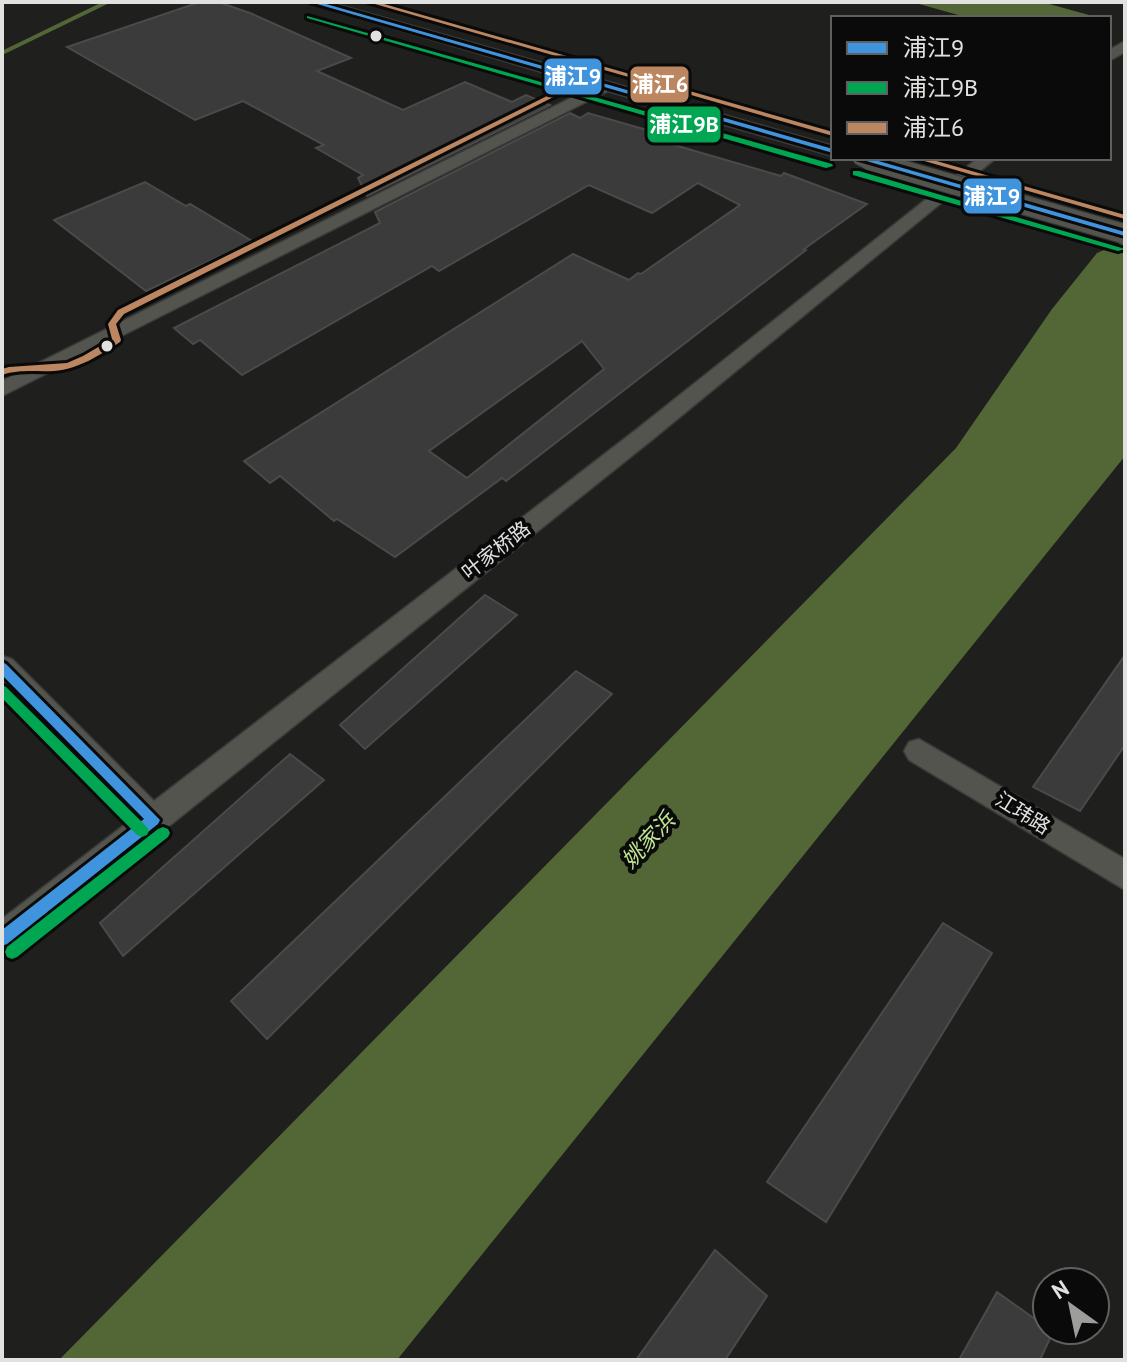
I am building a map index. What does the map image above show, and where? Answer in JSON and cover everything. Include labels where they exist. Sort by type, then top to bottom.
[{"type":"street","points":[[313,2],[831,150]]},
{"type":"street","points":[[2,389],[604,87]]},
{"type":"street","points":[[867,160],[1125,234]]},
{"type":"street","name":"叶家桥路","points":[[2,939],[645,434],[986,160]]},
{"type":"street","points":[[2,667],[153,820]]},
{"type":"street","name":"江玮路","points":[[919,751],[1125,876]]},
{"type":"water","points":[[912,2],[1042,2],[1093,16],[962,16]]},
{"type":"water","name":"姚家浜","points":[[1125,241],[1125,456],[397,1360],[59,1360],[956,448],[1052,309],[1097,253]]},
{"type":"building","points":[[200,2],[218,2],[250,13],[351,58],[317,71],[403,110],[465,82],[512,102],[526,95],[550,105],[367,196],[358,178],[363,175],[316,148],[324,145],[243,101],[195,120],[67,47]]},
{"type":"building","points":[[570,113],[580,118],[588,113],[671,137],[664,142],[781,176],[784,173],[867,204],[804,249],[506,481],[502,478],[395,557],[337,519],[334,521],[280,476],[270,483],[244,461],[573,254],[629,280],[740,205],[698,183],[652,213],[589,185],[439,271],[432,266],[242,375],[200,340],[193,344],[174,328],[380,223],[375,212]],"holes":[[[582,341],[604,369],[467,478],[429,451]]]},
{"type":"building","points":[[145,182],[186,206],[190,204],[252,241],[146,291],[54,220]]},
{"type":"building","points":[[485,595],[517,615],[365,749],[340,725]]},
{"type":"building","points":[[1125,655],[1125,745],[1080,811],[1033,787]]},
{"type":"building","points":[[576,671],[612,694],[267,1039],[231,1001]]},
{"type":"building","points":[[290,754],[324,780],[123,956],[100,923]]},
{"type":"building","points":[[943,923],[992,953],[826,1222],[767,1182]]},
{"type":"building","points":[[715,1250],[767,1296],[725,1360],[636,1360]]},
{"type":"building","points":[[997,1292],[1031,1316],[1031,1346],[1046,1346],[1040,1360],[959,1360]]},
{"type":"waterway","points":[[2,53],[107,2]]},
{"type":"transit line","name":"浦江9","points":[[313,2],[831,150]]},
{"type":"transit line","name":"浦江6","points":[[371,2],[831,133]]},
{"type":"transit line","name":"浦江9B","points":[[309,17],[829,166]]},
{"type":"transit line","name":"浦江6","points":[[2,372],[21,367],[61,367],[86,358],[117,340],[112,324],[121,312],[597,73]]},
{"type":"transit line","name":"浦江9","points":[[867,160],[1125,234]]},
{"type":"transit line","name":"浦江6","points":[[925,160],[1125,217]]},
{"type":"transit line","name":"浦江9B","points":[[856,173],[1121,249]]},
{"type":"transit line","name":"浦江9","points":[[2,667],[153,820]]},
{"type":"transit line","name":"浦江9B","points":[[2,690],[142,831]]},
{"type":"transit line","name":"浦江9","points":[[2,939],[153,820]]},
{"type":"transit line","name":"浦江9B","points":[[12,952],[163,833]]}]
